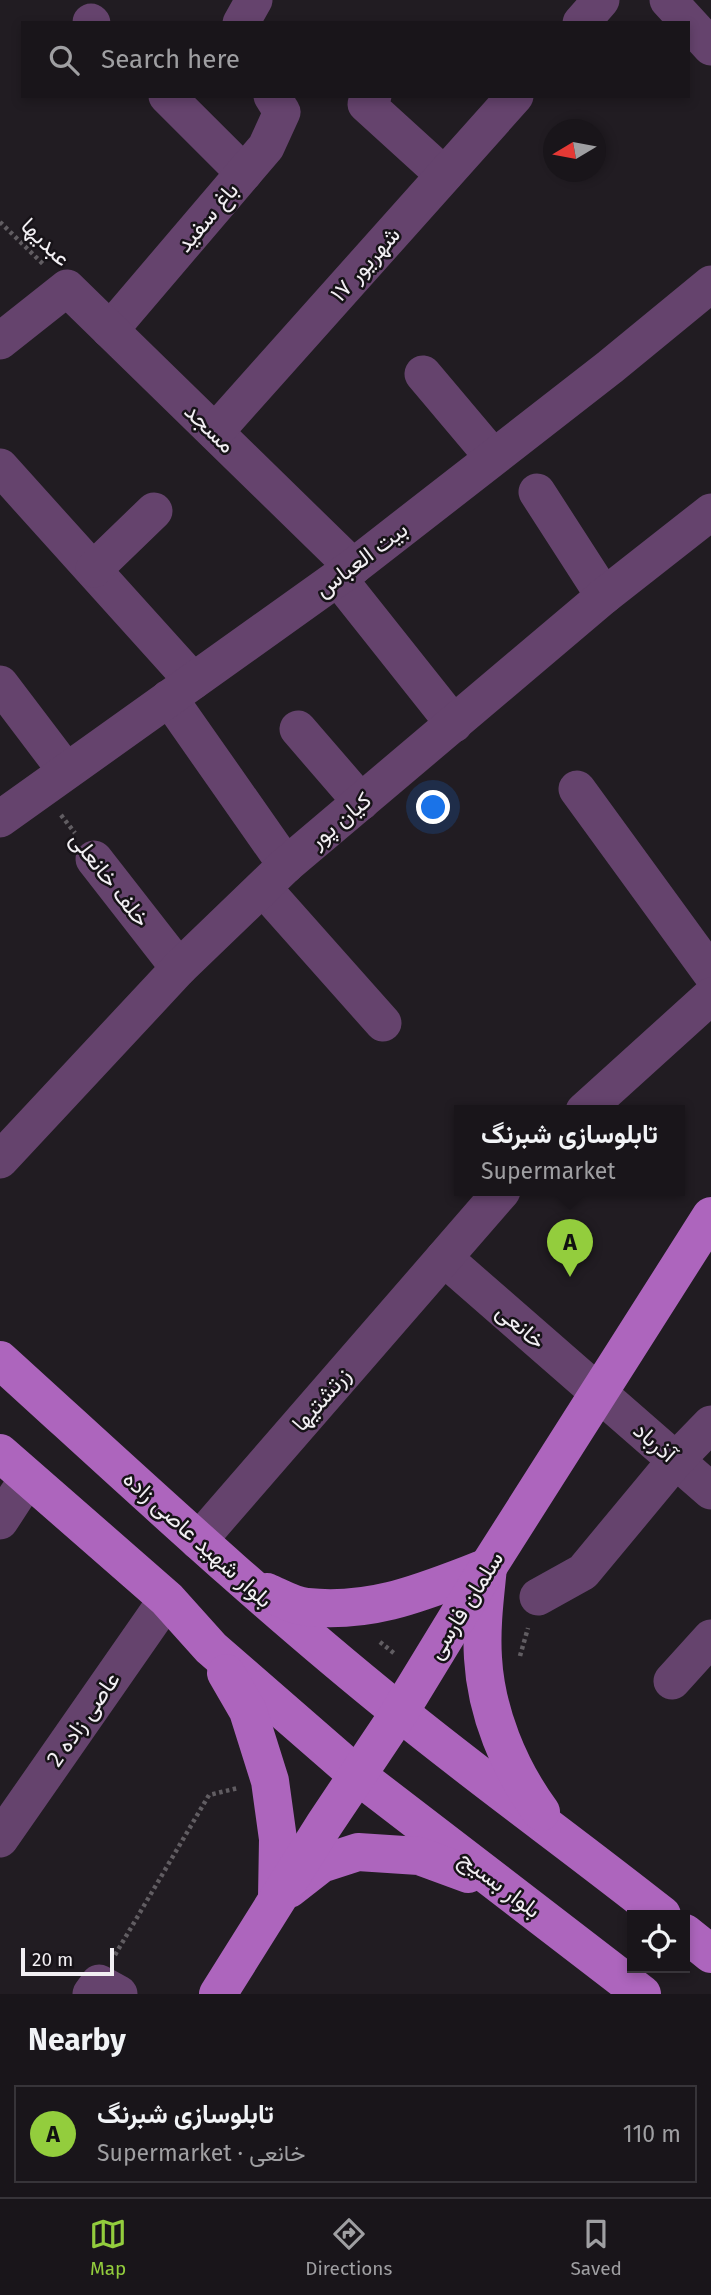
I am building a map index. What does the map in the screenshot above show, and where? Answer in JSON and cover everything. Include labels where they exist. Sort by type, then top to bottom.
[{"type":"main road","name":"سلمان فارسی","points":[[218,1994],[276,1898],[399,1713],[488,1567],[711,1216]]},
{"type":"main road","name":"بلوار شهید عاصی زاده","points":[[0,1360],[245,1583],[399,1713]]},
{"type":"main road","points":[[0,1453],[167,1599],[212,1648],[357,1775]]},
{"type":"main road","points":[[245,1583],[304,1607],[367,1607],[419,1594],[488,1567],[483,1627],[487,1692],[499,1733],[523,1787],[557,1834]]},
{"type":"main road","points":[[212,1648],[248,1711],[270,1780],[278,1839],[276,1898]]},
{"type":"main road","points":[[399,1713],[656,1910]]},
{"type":"main road","name":"بلوار بسیج","points":[[357,1775],[642,1994]]},
{"type":"main road","points":[[276,1898],[321,1864],[358,1853],[419,1856],[506,1889]]},
{"type":"main road","points":[[690,1937],[711,1954]]},
{"type":"street","points":[[242,21],[254,0]]},
{"type":"street","points":[[583,21],[601,0]]},
{"type":"street","points":[[668,0],[687,21]]},
{"type":"street","points":[[690,24],[711,47]]},
{"type":"street","points":[[169,98],[244,173]]},
{"type":"street","name":"باغ سفید","points":[[110,330],[266,147],[282,113],[273,98]]},
{"type":"street","points":[[371,98],[366,104],[444,175]]},
{"type":"street","name":"۱۷ شهریور","points":[[215,432],[513,98]]},
{"type":"street","name":"بیت العباس","points":[[0,819],[345,572],[610,367],[711,284]]},
{"type":"street","points":[[0,341],[68,288]]},
{"type":"street","name":"مسجد","points":[[68,288],[215,432],[345,572],[454,723]]},
{"type":"street","points":[[423,374],[494,457]]},
{"type":"street","points":[[0,467],[94,569],[181,690],[275,877],[383,1023]]},
{"type":"street","points":[[537,492],[604,596]]},
{"type":"street","points":[[94,569],[154,511]]},
{"type":"street","name":"کیان پور","points":[[0,1160],[179,968],[275,877],[604,596],[711,512]]},
{"type":"street","points":[[0,684],[54,780]]},
{"type":"street","points":[[298,729],[361,802]]},
{"type":"street","points":[[578,789],[711,973]]},
{"type":"street","name":"خلف خانعلی","points":[[94,859],[179,968]]},
{"type":"street","points":[[591,1105],[711,996]]},
{"type":"street","name":"زرتشتیها","points":[[198,1541],[498,1196]]},
{"type":"street","name":"خانعی","points":[[444,1258],[598,1394]]},
{"type":"street","name":"آذرباد","points":[[598,1394],[711,1492]]},
{"type":"street","points":[[538,1597],[583,1572],[676,1460],[711,1424]]},
{"type":"street","points":[[0,1521],[28,1478]]},
{"type":"street","name":"عاصی زاده 2","points":[[0,1839],[167,1599]]},
{"type":"street","points":[[672,1681],[711,1638]]},
{"type":"path","name":"عبدیها","points":[[0,222],[68,288]]},
{"type":"path","name":"خلف خانعلی","points":[[54,780],[94,859]]},
{"type":"path","points":[[103,1990],[209,1795],[270,1780]]},
{"type":"place","name":"تابلوسازی شبرنگ","points":[[570,1277]]}]
